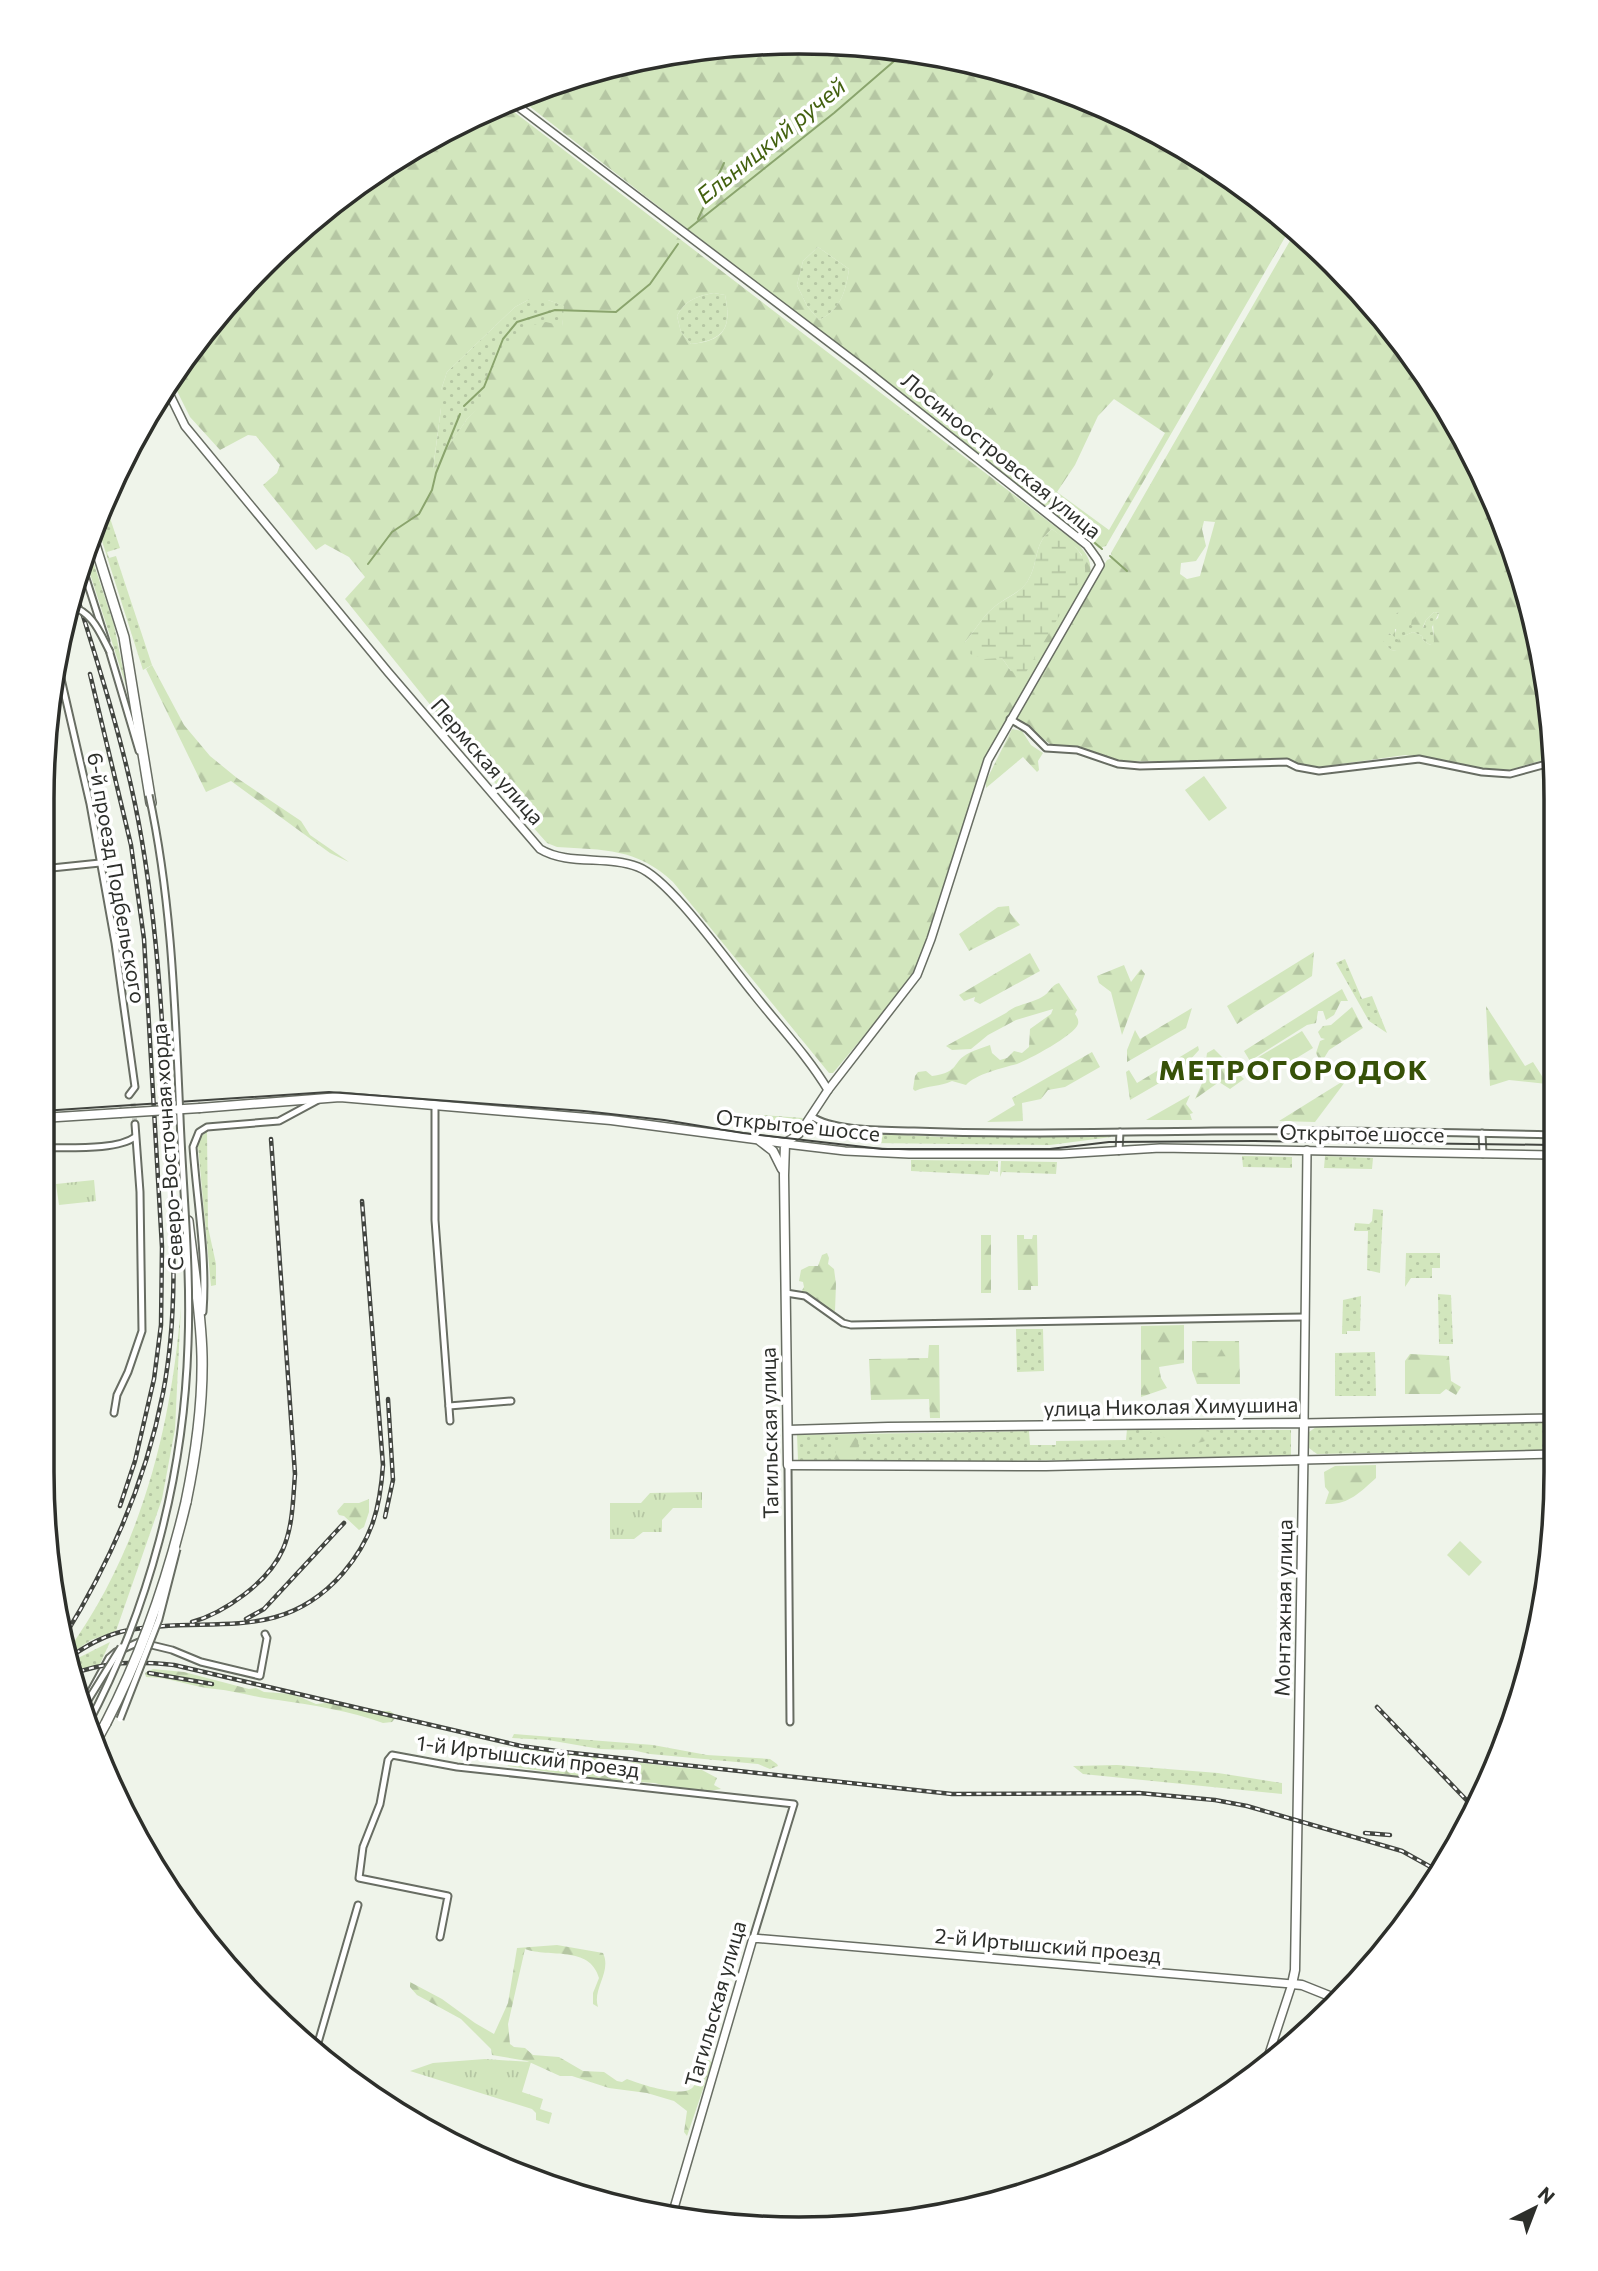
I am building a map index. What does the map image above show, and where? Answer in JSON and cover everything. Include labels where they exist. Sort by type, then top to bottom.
[{"type":"main road","name":"Северо-Восточная хорда","points":[[97,552],[129,660],[138,730],[163,871],[170,934],[186,1202],[201,1332],[202,1382],[199,1423],[180,1529],[146,1633],[101,1731]]},
{"type":"main road","name":"Открытое шоссе","points":[[54,1117],[340,1097],[611,1120],[785,1143]]},
{"type":"main road","points":[[759,1140],[777,1157],[784,1175]]},
{"type":"main road","name":"Тагильская улица","points":[[785,1143],[788,1465]]},
{"type":"main road","name":"улица Николая Химушина","points":[[788,1430],[912,1426],[1304,1423]]},
{"type":"main road","name":"Монтажная улица","points":[[1292,1984],[1295,1970],[1304,1423]]},
{"type":"main road","points":[[788,1465],[1046,1466],[1303,1460]]},
{"type":"main road","name":"2-й Иртышский проезд","points":[[1292,1984],[1302,1984],[1329,1996]]},
{"type":"street","name":"Лосиноостровская улица","points":[[521,109],[863,368],[1093,552],[1100,565],[988,760],[917,975],[828,1090],[795,1138],[785,1143]]},
{"type":"street","name":"Пермская улица","points":[[172,399],[185,426],[388,672],[540,849],[556,856],[639,867],[657,879],[680,903],[828,1090]]},
{"type":"street","name":"Северо-Восточная хорда","points":[[87,582],[130,716],[150,803],[169,920],[189,1302],[186,1383],[178,1455],[156,1553],[128,1635],[94,1711]]},
{"type":"street","points":[[79,609],[90,617],[110,652]]},
{"type":"street","name":"6-й проезд Подбельского","points":[[63,688],[90,804],[100,863],[135,1087],[127,1094],[133,1103]]},
{"type":"street","points":[[1010,719],[1027,729],[1046,748],[1077,750],[1129,765],[1287,762],[1297,767],[1319,771],[1419,759],[1482,772],[1510,774],[1543,766]]},
{"type":"street","points":[[54,868],[100,863]]},
{"type":"street","points":[[201,1332],[205,1286],[193,1147],[196,1137],[207,1127],[286,1119],[321,1098]]},
{"type":"street","points":[[435,1105],[435,1220],[450,1421]]},
{"type":"street","points":[[811,1116],[821,1123],[882,1130],[1544,1135]]},
{"type":"street","points":[[114,1413],[117,1395],[142,1331],[141,1205],[135,1124]]},
{"type":"street","points":[[1119,1132],[1119,1151]]},
{"type":"street","points":[[1482,1133],[1483,1154]]},
{"type":"street","points":[[54,1147],[102,1145],[131,1140],[135,1136]]},
{"type":"street","name":"Открытое шоссе","points":[[785,1143],[845,1151],[909,1154],[1060,1154],[1160,1148],[1544,1155]]},
{"type":"street","name":"Монтажная улица","points":[[1304,1423],[1307,1150]]},
{"type":"street","points":[[786,1293],[805,1296],[851,1325],[1306,1317]]},
{"type":"street","points":[[449,1406],[511,1401]]},
{"type":"street","name":"улица Николая Химушина","points":[[1304,1423],[1544,1418]]},
{"type":"street","points":[[1303,1460],[1544,1454]]},
{"type":"street","name":"Тагильская улица","points":[[788,1465],[790,1722]]},
{"type":"street","points":[[121,1718],[168,1592],[180,1529]]},
{"type":"street","points":[[89,1695],[103,1667],[116,1651],[139,1642],[227,1669],[260,1676],[267,1637],[265,1634]]},
{"type":"street","points":[[90,1697],[128,1635]]},
{"type":"street","name":"1-й Иртышский проезд","points":[[440,1937],[447,1896],[359,1878],[363,1847],[380,1804],[388,1760],[392,1755],[457,1767],[794,1804]]},
{"type":"street","name":"Тагильская улица","points":[[675,2205],[794,1804]]},
{"type":"street","points":[[319,2041],[358,1905]]},
{"type":"street","name":"2-й Иртышский проезд","points":[[753,1938],[1292,1984]]},
{"type":"street","name":"Монтажная улица","points":[[1271,2047],[1292,1984]]},
{"type":"green space","points":[[799,54],[896,61],[992,80],[1084,111],[1171,154],[1252,208],[1286,236],[1106,546],[1099,548],[529,106],[606,80],[702,61]],"holes":[[[818,247],[849,269],[841,299],[833,311],[819,320],[807,306],[797,285],[803,261]],[[1114,399],[1165,433],[1109,530],[1057,492],[1075,465],[1098,416]]]},
{"type":"green space","points":[[513,111],[1078,544],[1088,559],[1090,576],[986,757],[917,972],[833,1073],[829,1073],[673,882],[660,871],[619,853],[557,847],[547,843],[465,748],[345,599],[365,577],[349,557],[325,544],[316,550],[263,485],[277,473],[280,465],[256,436],[248,435],[220,450],[190,417],[177,390],[208,346],[272,272],[346,208],[385,180],[427,154]],"holes":[[[714,293],[725,295],[726,324],[719,336],[691,344],[681,332],[677,316],[692,300]],[[528,300],[548,300],[564,306],[562,326],[546,322],[524,327],[478,387],[483,402],[467,419],[433,469],[441,390],[447,372],[515,307]],[[1052,529],[1082,555],[1011,671],[1002,658],[965,642],[989,612],[1027,582],[1034,568],[1041,541]]]},
{"type":"green space","points":[[1291,240],[1326,272],[1390,346],[1418,385],[1467,470],[1487,514],[1518,606],[1537,702],[1542,760],[1509,770],[1466,767],[1405,755],[1320,767],[1298,765],[1287,759],[1227,762],[1117,761],[1053,746],[1014,718],[1107,560],[1112,558],[1111,553]],"holes":[[[1204,521],[1215,522],[1200,576],[1187,579],[1180,574],[1181,563],[1196,561],[1206,546],[1202,529]],[[1398,612],[1410,615],[1415,612],[1416,616],[1411,625],[1421,631],[1426,620],[1434,612],[1439,613],[1433,622],[1434,642],[1430,645],[1422,636],[1413,632],[1399,638],[1393,645],[1398,651],[1391,650],[1383,642],[1387,640],[1389,633],[1395,637],[1395,629],[1407,629],[1407,619],[1396,614]]]},
{"type":"green space","points":[[818,247],[849,269],[841,299],[833,311],[819,320],[807,306],[797,285],[803,261]]},
{"type":"green space","points":[[714,293],[725,295],[726,324],[719,335],[712,339],[691,344],[681,332],[677,316],[692,300]]},
{"type":"green space","points":[[528,300],[548,300],[565,306],[562,326],[467,419],[433,470],[441,390],[447,372],[515,307]]},
{"type":"green space","points":[[995,372],[1010,382],[991,409],[977,399]]},
{"type":"green space","points":[[110,517],[120,548],[107,552],[109,558],[116,556],[152,665],[143,670],[102,540]]},
{"type":"green space","points":[[1052,529],[1079,552],[1083,558],[1085,572],[1025,674],[1011,671],[1002,658],[985,659],[967,653],[965,642],[985,616],[1027,582],[1034,568],[1041,541]]},
{"type":"green space","points":[[93,562],[114,625],[127,689],[90,573]]},
{"type":"green space","points":[[1415,612],[1423,628],[1434,612],[1439,613],[1432,627],[1435,642],[1430,645],[1422,636],[1413,632],[1404,636],[1402,652],[1391,650],[1382,642],[1389,633],[1394,636],[1400,617],[1395,614]]},
{"type":"green space","points":[[152,665],[184,725],[210,756],[237,778],[301,821],[310,835],[349,862],[330,853],[231,781],[206,792],[146,669]]},
{"type":"green space","points":[[1012,729],[1022,731],[1031,745],[1043,753],[1038,761],[1039,770],[1037,772],[1023,757],[986,788],[986,781]]},
{"type":"green space","points":[[1204,776],[1227,808],[1209,821],[1185,790]]},
{"type":"green space","points":[[1009,906],[1010,913],[1020,925],[969,951],[959,934],[998,907]]},
{"type":"green space","points":[[1314,952],[1312,976],[1237,1024],[1227,1006]]},
{"type":"green space","points":[[1030,953],[1040,971],[980,1004],[974,1001],[975,997],[964,1001],[959,995]]},
{"type":"green space","points":[[1345,959],[1362,999],[1372,996],[1387,1033],[1369,1021],[1336,963]]},
{"type":"green space","points":[[1124,965],[1131,982],[1141,969],[1145,974],[1122,1035],[1111,992],[1099,983],[1097,976]]},
{"type":"green space","points":[[1059,983],[1077,1010],[1075,1014],[1078,1024],[1069,1034],[1031,1058],[983,1075],[966,1085],[952,1081],[915,1091],[913,1089],[918,1072],[926,1071],[932,1076],[947,1072],[963,1056],[990,1045],[992,1053],[1000,1060],[1007,1058],[1014,1051],[1022,1053],[1029,1047],[1030,1029],[1051,1014],[1053,1009],[1016,1020],[988,1035],[971,1049],[952,1050],[946,1046],[1014,1008],[1042,997]]},
{"type":"green space","points":[[1342,989],[1348,1001],[1341,1001],[1334,1015],[1326,1020],[1323,1011],[1318,1011],[1316,1023],[1307,1025],[1250,1061],[1244,1051]]},
{"type":"green space","points":[[1486,1006],[1525,1066],[1533,1062],[1544,1079],[1544,1084],[1509,1080],[1490,1086]]},
{"type":"green space","points":[[1352,1007],[1363,1028],[1329,1050],[1321,1063],[1316,1053],[1320,1041],[1325,1039],[1321,1038],[1318,1032]]},
{"type":"green space","points":[[1192,1008],[1186,1028],[1127,1062],[1127,1050],[1135,1030],[1140,1039]]},
{"type":"green space","points":[[1302,1031],[1313,1048],[1267,1076],[1257,1058]]},
{"type":"green space","points":[[1198,1046],[1199,1050],[1180,1071],[1130,1100],[1126,1072],[1129,1070],[1137,1083]]},
{"type":"green space","points":[[1214,1049],[1244,1079],[1230,1089],[1219,1082],[1195,1099],[1203,1081],[1207,1053]]},
{"type":"green space","points":[[1092,1052],[1100,1067],[1065,1087],[1048,1090],[1041,1099],[1022,1103],[1023,1121],[987,1122],[1015,1105],[1012,1098]]},
{"type":"green space","points":[[1348,1078],[1315,1122],[1279,1121]]},
{"type":"green space","points":[[1190,1095],[1186,1104],[1193,1113],[1190,1114],[1192,1120],[1146,1120]]},
{"type":"green space","points":[[750,1114],[803,1118],[796,1130],[792,1130],[749,1124],[746,1118]]},
{"type":"green space","points":[[207,1131],[208,1227],[216,1264],[216,1285],[211,1286],[198,1146],[200,1138]]},
{"type":"green space","points":[[877,1134],[944,1137],[1111,1137],[1050,1145],[870,1143],[870,1139]]},
{"type":"green space","points":[[1242,1156],[1292,1157],[1292,1168],[1243,1167]]},
{"type":"green space","points":[[1325,1156],[1373,1158],[1372,1169],[1324,1168]]},
{"type":"green space","points":[[911,1160],[998,1161],[998,1172],[990,1171],[989,1175],[911,1171]]},
{"type":"green space","points":[[1001,1161],[1057,1162],[1056,1174],[1002,1172],[1000,1177]]},
{"type":"green space","points":[[94,1180],[96,1201],[59,1205],[56,1184]]},
{"type":"green space","points":[[1373,1209],[1383,1210],[1380,1273],[1367,1270],[1368,1231],[1354,1231],[1355,1223],[1369,1224],[1372,1221]]},
{"type":"green space","points":[[981,1235],[991,1235],[991,1293],[981,1293]]},
{"type":"green space","points":[[1017,1235],[1032,1239],[1033,1235],[1037,1235],[1038,1286],[1031,1286],[1031,1290],[1018,1290]]},
{"type":"green space","points":[[827,1253],[828,1264],[834,1269],[835,1311],[830,1311],[801,1292],[804,1287],[803,1282],[799,1281],[801,1270],[818,1266],[822,1255]]},
{"type":"green space","points":[[1406,1253],[1440,1253],[1440,1268],[1432,1268],[1432,1278],[1411,1278],[1405,1287]]},
{"type":"green space","points":[[1438,1294],[1451,1295],[1453,1344],[1439,1344]]},
{"type":"green space","points":[[1361,1296],[1360,1331],[1347,1331],[1347,1334],[1342,1334],[1343,1300]]},
{"type":"green space","points":[[181,1306],[175,1429],[162,1499],[116,1631],[91,1640],[77,1650],[74,1640],[114,1573],[133,1531],[148,1487],[160,1443]]},
{"type":"green space","points":[[1184,1325],[1184,1363],[1159,1367],[1167,1388],[1141,1397],[1141,1326]]},
{"type":"green space","points":[[1016,1329],[1043,1329],[1044,1371],[1017,1372]]},
{"type":"green space","points":[[1192,1341],[1239,1341],[1240,1384],[1197,1384],[1192,1370]]},
{"type":"green space","points":[[929,1345],[939,1345],[940,1418],[930,1418],[929,1399],[871,1400],[869,1359],[928,1358]]},
{"type":"green space","points":[[1375,1352],[1376,1396],[1335,1396],[1335,1353]]},
{"type":"green space","points":[[1410,1354],[1449,1356],[1451,1381],[1461,1387],[1456,1395],[1446,1389],[1440,1394],[1405,1394],[1405,1361]]},
{"type":"green space","points":[[1233,1356],[1233,1372],[1199,1373],[1198,1357]]},
{"type":"green space","points":[[1544,1422],[1544,1450],[1317,1454],[1309,1448],[1309,1432],[1316,1427]]},
{"type":"green space","points":[[1127,1429],[1291,1430],[1291,1455],[854,1463],[798,1460],[797,1435],[1029,1431],[1030,1445],[1056,1445],[1056,1441],[1126,1440]]},
{"type":"green space","points":[[1200,1430],[1215,1433],[1218,1437],[1188,1443],[1147,1431]]},
{"type":"green space","points":[[844,1435],[858,1440],[859,1452],[854,1463],[834,1459],[838,1443]]},
{"type":"green space","points":[[1376,1465],[1376,1478],[1359,1493],[1341,1502],[1325,1504],[1329,1492],[1325,1487],[1324,1472],[1335,1466]]},
{"type":"green space","points":[[702,1492],[702,1508],[673,1508],[662,1520],[662,1532],[643,1532],[634,1539],[610,1539],[610,1503],[641,1503],[650,1493]]},
{"type":"green space","points":[[369,1499],[369,1512],[364,1527],[359,1530],[337,1511],[344,1503],[359,1503]]},
{"type":"green space","points":[[1460,1541],[1482,1562],[1469,1576],[1447,1555]]},
{"type":"green space","points":[[110,1642],[100,1664],[82,1670],[78,1658]]},
{"type":"green space","points":[[153,1669],[184,1672],[264,1692],[293,1694],[316,1704],[335,1702],[362,1711],[390,1711],[397,1716],[392,1722],[383,1723],[331,1709],[146,1677],[145,1673]]},
{"type":"green space","points":[[514,1734],[653,1745],[707,1755],[770,1759],[778,1766],[770,1769],[758,1764],[600,1749],[548,1740],[512,1738]]},
{"type":"green space","points":[[520,1750],[593,1757],[615,1765],[634,1762],[702,1770],[717,1778],[714,1785],[721,1789],[679,1790],[655,1783],[603,1780],[508,1766],[505,1754],[550,1768],[576,1768],[529,1756]]},
{"type":"green space","points":[[1117,1765],[1218,1773],[1282,1783],[1282,1794],[1083,1774],[1073,1766]]},
{"type":"green space","points":[[557,1945],[603,1953],[605,1967],[598,1994],[598,2007],[593,2004],[593,1993],[599,1978],[587,1961],[568,1954],[525,1949],[508,2024],[510,2044],[525,2048],[533,2055],[559,2057],[583,2071],[604,2072],[617,2081],[627,2079],[680,2092],[693,2087],[702,2060],[708,2059],[712,2063],[687,2136],[684,2132],[687,2111],[674,2101],[647,2093],[609,2088],[572,2076],[560,2076],[527,2061],[492,2055],[491,2049],[461,2019],[417,1995],[410,1987],[410,1982],[442,1999],[494,2034],[508,2003],[517,1948]]},
{"type":"green space","points":[[485,2059],[531,2062],[522,2092],[543,2099],[540,2109],[552,2113],[549,2124],[536,2120],[536,2113],[532,2109],[410,2071],[433,2063]]},
{"type":"waterway","name":"Ельницкий ручей","points":[[687,230],[834,113],[894,61]]},
{"type":"waterway","points":[[698,219],[724,163]]},
{"type":"waterway","name":"Ельницкий ручей","points":[[464,406],[484,387],[503,339],[517,322],[555,310],[616,312],[650,284],[678,244]]},
{"type":"waterway","name":"Ельницкий ручей","points":[[368,564],[392,532],[419,514],[432,490],[436,473],[460,414]]},
{"type":"waterway","points":[[1095,543],[1102,549]]},
{"type":"waterway","points":[[1110,556],[1127,571]]},
{"type":"tunnel","points":[[133,1103],[135,1124]]},
{"type":"tram line","points":[[54,1110],[329,1092],[584,1111],[882,1149],[1050,1149],[1109,1142],[1254,1141],[1544,1145]]},
{"type":"railway","points":[[71,1625],[125,1520],[147,1458],[168,1362],[174,1268],[162,1016],[149,888],[135,804],[122,750],[80,606]]},
{"type":"railway","points":[[90,674],[131,845],[144,939],[162,1247],[161,1325],[154,1379],[135,1461],[120,1506]]},
{"type":"railway","points":[[192,1622],[231,1604],[267,1573],[283,1549],[291,1522],[295,1474],[271,1139]]},
{"type":"railway","points":[[77,1652],[112,1634],[129,1630],[159,1626],[243,1623],[269,1619],[295,1610],[319,1596],[343,1573],[361,1548],[377,1510],[383,1465],[362,1201]]},
{"type":"railway","points":[[385,1517],[393,1480],[388,1399]]},
{"type":"railway","points":[[246,1619],[264,1609],[344,1523]]},
{"type":"railway","points":[[82,1671],[122,1663],[174,1665],[521,1746],[564,1752],[952,1794],[1139,1793],[1215,1800],[1247,1806],[1402,1851],[1430,1867]]},
{"type":"railway","points":[[149,1673],[212,1684]]},
{"type":"railway","points":[[1377,1707],[1467,1801]]},
{"type":"railway","points":[[1365,1833],[1390,1835]]},
{"type":"district","name":"МЕТРОГОРОДОК","points":[[1294,1070]]}]
